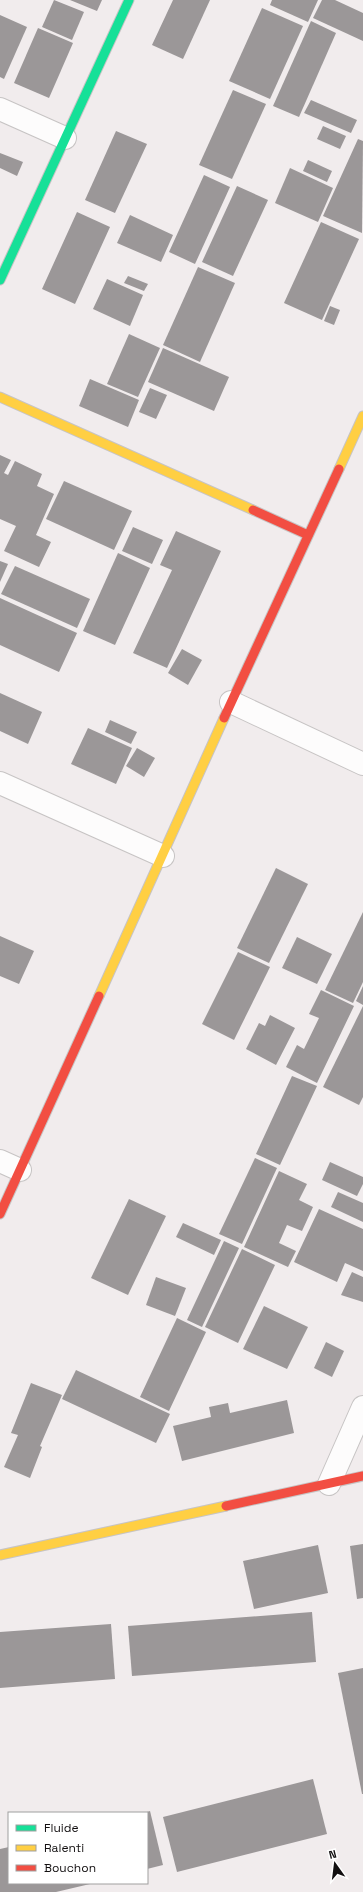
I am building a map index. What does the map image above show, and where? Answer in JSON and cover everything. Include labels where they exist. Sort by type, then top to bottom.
[{"type":"street","points":[[0,280],[129,0]]},
{"type":"street","points":[[0,109],[65,138]]},
{"type":"street","points":[[0,397],[308,535]]},
{"type":"street","points":[[0,1214],[163,856],[231,702],[363,416]]},
{"type":"street","points":[[231,702],[363,764]]},
{"type":"street","points":[[0,783],[163,856]]},
{"type":"street","points":[[0,1161],[20,1170]]},
{"type":"street","points":[[329,1484],[363,1407]]},
{"type":"street","points":[[0,1555],[363,1476]]},
{"type":"building","points":[[54,0],[84,12],[72,40],[42,27]]},
{"type":"building","points":[[70,0],[102,0],[97,11]]},
{"type":"building","points":[[173,0],[210,0],[183,59],[152,45]]},
{"type":"building","points":[[272,0],[318,0],[308,22],[270,5]]},
{"type":"building","points":[[322,0],[335,0],[363,13],[363,41],[313,18]]},
{"type":"building","points":[[262,8],[303,26],[270,99],[229,81]]},
{"type":"building","points":[[0,15],[27,27],[4,79],[0,77]]},
{"type":"building","points":[[311,21],[336,33],[299,117],[273,106]]},
{"type":"building","points":[[38,28],[73,43],[49,98],[14,83]]},
{"type":"building","points":[[233,90],[266,104],[232,179],[199,165]]},
{"type":"building","points":[[311,100],[357,120],[351,133],[304,113]]},
{"type":"building","points":[[323,126],[346,136],[340,149],[317,139]]},
{"type":"building","points":[[116,131],[147,144],[115,213],[85,200]]},
{"type":"building","points":[[358,139],[363,141],[362,233],[323,216]]},
{"type":"building","points":[[0,153],[23,162],[17,176],[0,168]]},
{"type":"building","points":[[308,160],[332,171],[327,182],[303,171]]},
{"type":"building","points":[[290,168],[333,188],[318,222],[275,203]]},
{"type":"building","points":[[204,175],[230,187],[195,264],[169,252]]},
{"type":"building","points":[[237,186],[268,200],[233,276],[202,262]]},
{"type":"building","points":[[77,212],[110,227],[75,304],[42,289]]},
{"type":"building","points":[[130,215],[173,235],[161,262],[117,243]]},
{"type":"building","points":[[321,222],[359,239],[322,320],[284,303]]},
{"type":"building","points":[[198,267],[235,283],[200,362],[163,345]]},
{"type":"building","points":[[128,276],[148,284],[144,291],[124,283]]},
{"type":"building","points":[[107,279],[143,295],[130,326],[93,309]]},
{"type":"building","points":[[330,306],[340,310],[334,325],[324,321]]},
{"type":"building","points":[[129,334],[160,348],[138,397],[107,384]]},
{"type":"building","points":[[163,348],[229,377],[214,411],[148,382]]},
{"type":"building","points":[[90,379],[139,400],[128,427],[79,406]]},
{"type":"building","points":[[150,388],[167,395],[156,419],[139,412]]},
{"type":"building","points":[[0,455],[11,460],[4,473],[8,475],[15,461],[42,474],[37,486],[54,494],[36,535],[51,542],[39,567],[4,551],[16,526],[0,519]]},
{"type":"building","points":[[64,481],[132,511],[114,550],[46,519]]},
{"type":"building","points":[[133,527],[163,540],[152,564],[122,551]]},
{"type":"building","points":[[176,531],[221,551],[167,668],[133,653],[172,570],[160,565]]},
{"type":"building","points":[[118,553],[150,568],[115,645],[83,631]]},
{"type":"building","points":[[0,561],[8,564],[0,582]]},
{"type":"building","points":[[15,566],[90,599],[77,628],[1,594]]},
{"type":"building","points":[[0,598],[77,633],[59,672],[0,645]]},
{"type":"building","points":[[182,649],[202,660],[188,685],[168,673]]},
{"type":"building","points":[[0,693],[42,712],[28,744],[0,731]]},
{"type":"building","points":[[110,720],[137,732],[131,744],[105,732]]},
{"type":"building","points":[[88,728],[132,748],[116,784],[71,764]]},
{"type":"building","points":[[137,748],[155,758],[144,777],[126,766]]},
{"type":"building","points":[[276,868],[308,884],[269,963],[237,948]]},
{"type":"building","points":[[363,912],[363,982],[353,1003],[325,990]]},
{"type":"building","points":[[0,936],[34,951],[19,984],[0,976]]},
{"type":"building","points":[[297,937],[332,954],[317,984],[282,968]]},
{"type":"building","points":[[238,952],[270,967],[234,1040],[202,1024]]},
{"type":"building","points":[[363,986],[363,1005],[356,1001]]},
{"type":"building","points":[[321,990],[354,1006],[317,1083],[286,1067],[297,1045],[304,1049],[319,1018],[309,1014]]},
{"type":"building","points":[[363,1006],[363,1097],[359,1105],[323,1087]]},
{"type":"building","points":[[270,1015],[295,1028],[276,1065],[246,1049],[259,1023],[265,1026]]},
{"type":"building","points":[[292,1076],[317,1086],[280,1165],[256,1154]]},
{"type":"building","points":[[255,1158],[277,1168],[242,1244],[219,1234]]},
{"type":"building","points":[[330,1162],[363,1177],[363,1184],[357,1196],[322,1180]]},
{"type":"building","points":[[279,1171],[307,1184],[299,1200],[313,1207],[302,1231],[287,1225],[279,1243],[296,1251],[288,1267],[244,1247]]},
{"type":"building","points":[[338,1192],[363,1203],[363,1222],[331,1207]]},
{"type":"building","points":[[129,1199],[166,1216],[128,1295],[91,1278]]},
{"type":"building","points":[[319,1209],[363,1229],[363,1271],[345,1263],[337,1282],[294,1262]]},
{"type":"building","points":[[183,1223],[221,1240],[214,1255],[176,1237]]},
{"type":"building","points":[[224,1241],[239,1248],[202,1327],[187,1320]]},
{"type":"building","points":[[242,1249],[275,1265],[238,1343],[205,1327]]},
{"type":"building","points":[[352,1272],[363,1277],[363,1302],[341,1295]]},
{"type":"building","points":[[156,1277],[186,1288],[175,1316],[146,1305]]},
{"type":"building","points":[[264,1306],[308,1327],[287,1369],[243,1349]]},
{"type":"building","points":[[177,1318],[206,1332],[169,1411],[140,1397]]},
{"type":"building","points":[[326,1342],[344,1351],[332,1377],[314,1368]]},
{"type":"building","points":[[76,1370],[170,1414],[156,1443],[62,1399]]},
{"type":"building","points":[[31,1383],[62,1395],[40,1446],[42,1447],[30,1478],[4,1467],[18,1435],[11,1433]]},
{"type":"building","points":[[287,1400],[294,1433],[182,1461],[173,1426],[211,1417],[209,1407],[228,1403],[230,1413]]},
{"type":"building","points":[[363,1544],[363,1598],[357,1599],[350,1546]]},
{"type":"building","points":[[318,1545],[328,1593],[254,1609],[243,1561]]},
{"type":"building","points":[[312,1612],[316,1662],[132,1676],[128,1626]]},
{"type":"building","points":[[111,1624],[115,1679],[0,1688],[0,1632]]},
{"type":"building","points":[[363,1668],[363,1794],[362,1794],[338,1673]]},
{"type":"building","points":[[313,1779],[327,1834],[177,1872],[163,1817]]},
{"type":"building","points":[[150,1811],[163,1865],[148,1869],[148,1812]]},
{"type":"building","points":[[8,1847],[8,1884],[90,1884],[56,1892],[0,1892],[0,1849]]},
{"type":"traffic: fast","points":[[0,280],[129,0]]},
{"type":"traffic: slow","points":[[0,397],[253,510]]},
{"type":"traffic: slow","points":[[339,469],[363,416]]},
{"type":"traffic: slow","points":[[99,996],[224,718]]},
{"type":"traffic: slow","points":[[0,1555],[226,1506]]},
{"type":"traffic: jam","points":[[224,718],[339,469]]},
{"type":"traffic: jam","points":[[253,510],[308,535]]},
{"type":"traffic: jam","points":[[0,1214],[99,996]]},
{"type":"traffic: jam","points":[[226,1506],[363,1476]]}]
